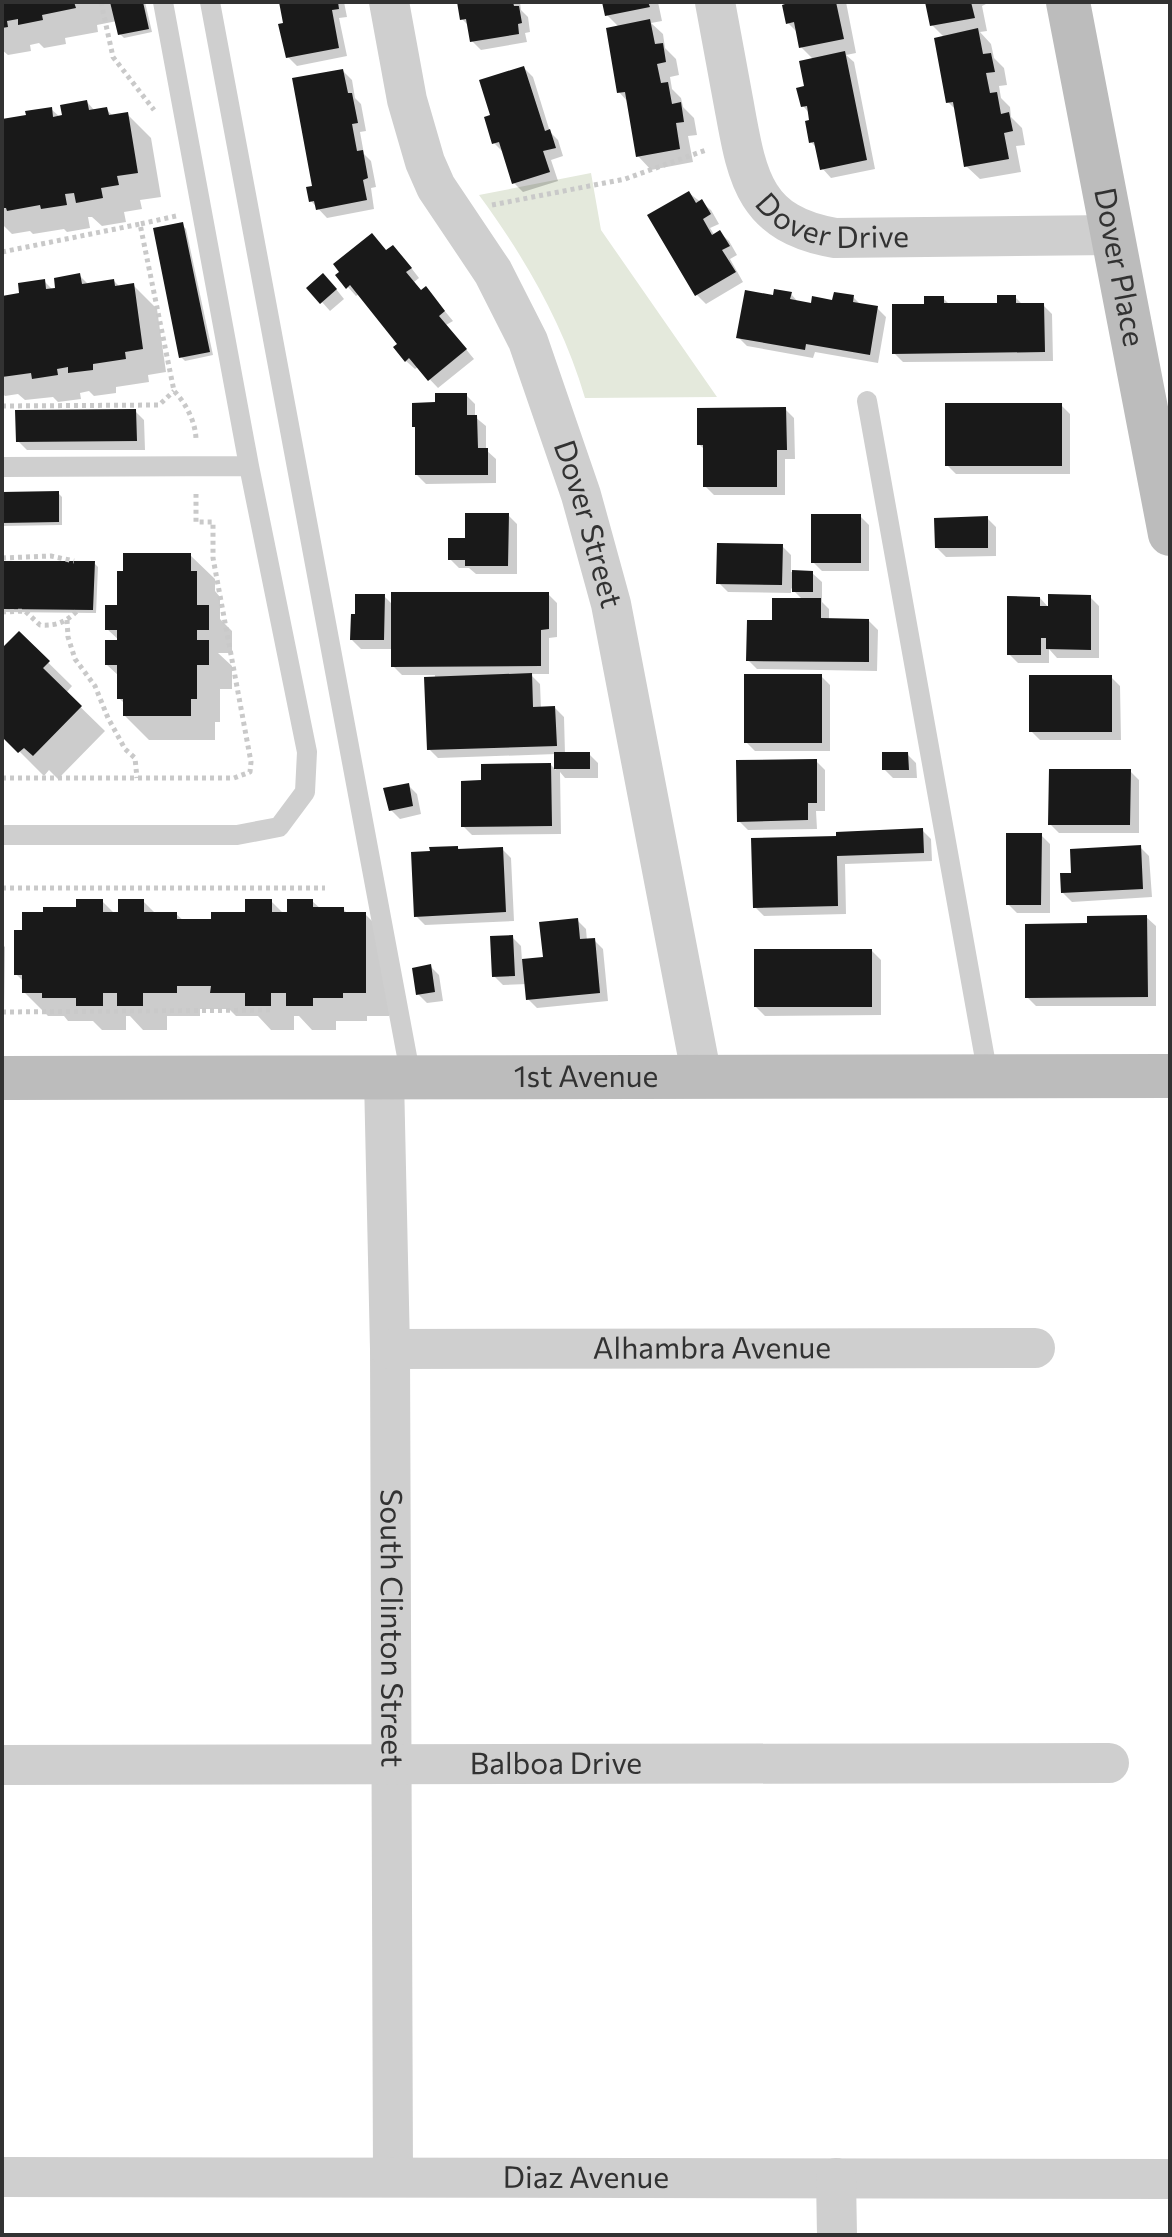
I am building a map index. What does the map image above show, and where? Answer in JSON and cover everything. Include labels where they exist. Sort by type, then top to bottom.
[{"type":"street","name":"Dover Street","points":[[389,2],[407,100],[425,162],[436,187],[493,272],[528,341],[600,557],[702,1078]]},
{"type":"street","name":"Dover Drive","points":[[715,2],[746,168],[760,196],[783,219],[813,234],[835,238],[1113,235]]},
{"type":"street","name":"Dover Place","points":[[1068,2],[1170,534]]},
{"type":"street","name":"1st Avenue","points":[[2,1078],[1170,1076]]},
{"type":"street","name":"South Clinton Street","points":[[393,2177],[390,1349],[398,1078]]},
{"type":"street","name":"Alhambra Avenue","points":[[390,1349],[1035,1348]]},
{"type":"street","name":"Balboa Drive","points":[[2,1765],[1109,1763]]},
{"type":"street","name":"Diaz Avenue","points":[[2,2177],[1170,2179]]},
{"type":"street","points":[[836,2178],[837,2235]]},
{"type":"lane","points":[[2,835],[237,835],[279,827],[305,792],[307,752],[249,466],[163,2]]},
{"type":"lane","points":[[210,2],[398,1078]]},
{"type":"lane","points":[[867,401],[988,1076]]},
{"type":"lane","points":[[2,467],[249,466]]},
{"type":"path","points":[[487,206],[625,179],[710,149]]},
{"type":"path","points":[[2,252],[140,224]]},
{"type":"path","points":[[2,406],[159,405],[174,391]]},
{"type":"path","points":[[2,558],[51,556],[74,561]]},
{"type":"path","points":[[2,612],[25,611],[40,625],[52,626],[67,620],[78,610]]},
{"type":"path","points":[[67,620],[68,637],[75,659],[95,686],[125,749],[135,758],[137,778]]},
{"type":"path","points":[[2,888],[325,888]]},
{"type":"path","points":[[2,1012],[274,1010]]},
{"type":"shaded area","points":[[591,173],[601,230],[717,397],[585,398],[566,344],[541,292],[479,195]]},
{"type":"building","points":[[2,2],[74,2],[76,8],[42,15],[43,20],[18,25],[18,19],[7,21],[8,27],[2,28]]},
{"type":"building","points":[[110,2],[143,2],[149,29],[118,35]]},
{"type":"building","points":[[279,2],[338,2],[339,9],[332,10],[339,48],[286,58],[278,24],[283,23]]},
{"type":"building","points":[[457,2],[513,2],[514,6],[519,6],[522,23],[518,24],[519,34],[470,42],[466,19],[460,20]]},
{"type":"building","points":[[602,2],[648,2],[650,7],[605,16]]},
{"type":"building","points":[[791,2],[836,2],[844,39],[799,48],[794,22],[786,24],[782,5]]},
{"type":"building","points":[[925,2],[971,2],[975,18],[930,26]]},
{"type":"building","points":[[650,19],[655,44],[663,43],[666,62],[657,64],[661,83],[668,82],[672,104],[681,102],[684,122],[676,123],[680,149],[636,157],[625,92],[617,93],[606,28]]},
{"type":"building","points":[[978,28],[983,54],[991,53],[995,72],[986,73],[990,93],[997,92],[1001,114],[1009,112],[1013,131],[1004,133],[1009,159],[964,167],[953,102],[946,103],[934,38]]},
{"type":"building","points":[[845,51],[867,160],[820,170],[814,142],[809,143],[805,121],[809,120],[807,106],[801,107],[796,88],[804,86],[799,61]]},
{"type":"building","points":[[524,66],[545,131],[550,129],[556,148],[543,151],[550,172],[512,184],[499,142],[492,144],[484,117],[490,115],[479,80]]},
{"type":"building","points":[[343,69],[358,123],[352,124],[357,151],[363,150],[368,178],[363,180],[367,200],[316,210],[314,201],[309,202],[306,187],[312,186],[292,78]]},
{"type":"building","points":[[87,100],[89,110],[107,107],[109,115],[128,112],[138,173],[117,176],[119,185],[101,188],[103,198],[76,203],[74,193],[65,194],[67,205],[41,209],[40,205],[7,211],[2,208],[2,119],[26,115],[25,111],[52,107],[53,117],[62,115],[60,105]]},
{"type":"building","points":[[689,191],[696,203],[702,199],[711,214],[703,219],[712,235],[720,230],[730,246],[722,250],[736,272],[695,296],[647,215]]},
{"type":"building","points":[[183,222],[210,352],[179,358],[153,228]]},
{"type":"building","points":[[372,233],[386,250],[393,245],[412,268],[406,272],[421,290],[426,286],[445,311],[439,316],[467,349],[428,381],[409,358],[405,362],[393,347],[397,344],[350,285],[346,289],[335,275],[339,272],[333,264]]},
{"type":"building","points":[[80,273],[82,284],[114,279],[115,286],[134,283],[143,349],[125,352],[126,359],[93,364],[93,370],[68,373],[68,367],[57,369],[58,375],[32,379],[31,373],[2,377],[2,296],[19,293],[18,283],[45,279],[46,289],[55,288],[54,278]]},
{"type":"building","points":[[323,273],[337,289],[320,304],[306,288]]},
{"type":"building","points":[[774,289],[792,292],[790,299],[811,303],[812,296],[832,300],[834,292],[854,295],[853,302],[878,306],[870,355],[806,344],[805,350],[736,338],[745,290],[773,295]]},
{"type":"building","points":[[997,295],[1016,295],[1016,303],[1044,303],[1045,352],[892,354],[892,304],[924,304],[924,296],[944,296],[944,303],[997,303]]},
{"type":"building","points":[[435,393],[467,393],[467,415],[477,415],[478,448],[488,448],[488,475],[415,475],[412,403],[435,402]]},
{"type":"building","points":[[945,403],[1062,403],[1062,466],[945,466]]},
{"type":"building","points":[[786,407],[787,450],[777,450],[777,487],[703,487],[703,445],[697,445],[697,408]]},
{"type":"building","points":[[136,409],[137,441],[16,442],[15,410]]},
{"type":"building","points":[[59,491],[59,522],[2,523],[2,492]]},
{"type":"building","points":[[465,513],[509,513],[508,566],[465,566],[465,560],[448,560],[448,538],[465,538]]},
{"type":"building","points":[[811,514],[861,514],[861,563],[811,563]]},
{"type":"building","points":[[988,516],[988,548],[935,548],[934,518]]},
{"type":"building","points":[[717,543],[783,544],[782,585],[716,584]]},
{"type":"building","points":[[123,553],[191,553],[191,571],[197,571],[197,605],[209,605],[209,630],[197,630],[197,640],[209,640],[209,665],[197,665],[197,699],[191,699],[191,716],[123,716],[123,699],[117,699],[117,665],[105,665],[105,640],[117,640],[117,630],[105,630],[105,605],[117,605],[117,571],[123,571]]},
{"type":"building","points":[[2,561],[95,561],[93,610],[2,609]]},
{"type":"building","points":[[792,570],[813,571],[813,592],[792,592]]},
{"type":"building","points":[[391,592],[549,592],[549,629],[541,630],[541,666],[391,667]]},
{"type":"building","points":[[355,594],[385,594],[384,640],[350,640]]},
{"type":"building","points":[[1048,594],[1091,595],[1091,650],[1046,649],[1046,638],[1041,638],[1041,655],[1007,655],[1007,596],[1040,597],[1040,606],[1048,606]]},
{"type":"building","points":[[772,598],[821,598],[821,618],[869,619],[869,662],[746,661],[747,620],[772,620]]},
{"type":"building","points":[[19,631],[50,661],[43,668],[82,706],[33,756],[24,748],[18,753],[2,737],[2,648]]},
{"type":"building","points":[[532,673],[533,707],[555,706],[557,746],[427,750],[424,677]]},
{"type":"building","points":[[744,674],[822,674],[822,743],[744,743]]},
{"type":"building","points":[[1029,675],[1112,675],[1112,732],[1029,732]]},
{"type":"building","points":[[554,752],[590,752],[590,769],[554,769]]},
{"type":"building","points":[[882,752],[908,752],[909,770],[882,770]]},
{"type":"building","points":[[817,759],[817,803],[808,803],[808,820],[737,822],[736,760]]},
{"type":"building","points":[[551,763],[552,826],[461,827],[461,781],[481,780],[481,764]]},
{"type":"building","points":[[1049,769],[1131,769],[1130,825],[1048,825]]},
{"type":"building","points":[[409,783],[413,806],[389,811],[383,788]]},
{"type":"building","points":[[923,828],[924,853],[837,856],[838,906],[753,908],[751,838],[836,836],[836,832]]},
{"type":"building","points":[[1006,833],[1042,833],[1041,905],[1006,905]]},
{"type":"building","points":[[1141,845],[1143,889],[1061,893],[1060,873],[1071,873],[1070,849]]},
{"type":"building","points":[[458,846],[458,849],[503,847],[506,912],[414,917],[411,852],[430,851],[429,847]]},
{"type":"building","points":[[76,899],[103,899],[103,912],[118,912],[118,899],[144,899],[144,912],[177,912],[177,919],[211,919],[211,912],[245,912],[245,899],[272,899],[272,912],[287,912],[287,899],[313,899],[313,907],[344,907],[344,912],[366,912],[366,993],[343,993],[343,998],[313,998],[313,1006],[286,1006],[286,993],[271,993],[271,1006],[245,1006],[245,993],[210,993],[211,986],[177,986],[177,993],[143,993],[143,1006],[117,1006],[117,993],[103,993],[103,1006],[76,1006],[76,998],[42,998],[42,993],[22,993],[22,975],[14,975],[14,930],[22,930],[22,912],[43,912],[43,907],[76,907]]},
{"type":"building","points":[[1147,915],[1148,997],[1025,998],[1025,924],[1087,923],[1087,916]]},
{"type":"building","points":[[578,918],[580,939],[595,938],[600,993],[526,1000],[522,959],[543,957],[539,922]]},
{"type":"building","points":[[513,935],[515,976],[492,977],[490,936]]},
{"type":"building","points":[[754,949],[872,949],[872,1007],[754,1007]]},
{"type":"building","points":[[431,964],[435,992],[416,995],[412,968]]}]
